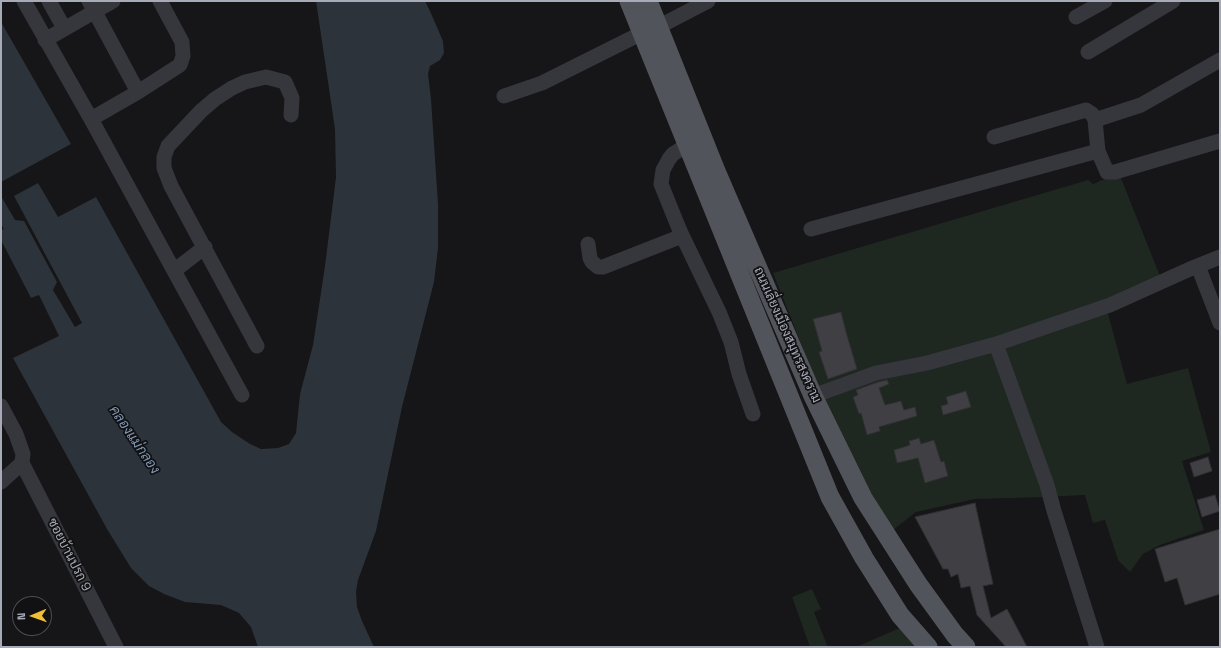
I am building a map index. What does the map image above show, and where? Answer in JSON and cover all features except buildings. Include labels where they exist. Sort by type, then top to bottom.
[{"type":"main road","name":"ถนนเลี่ยงเมืองสมุทรสงคราม","points":[[629,1],[650,30],[716,170],[813,396],[864,498],[918,584],[966,647]]},
{"type":"main road","name":"ถนนเลี่ยงเมืองสมุทรสงคราม","points":[[648,1],[650,30],[687,145],[830,497],[864,558],[900,615],[928,647]]},
{"type":"street","points":[[24,1],[175,270],[242,395]]},
{"type":"street","points":[[49,1],[64,28]]},
{"type":"street","points":[[45,40],[64,28],[92,6],[113,1]]},
{"type":"street","points":[[504,96],[542,83],[708,1]]},
{"type":"street","points":[[1076,17],[1105,1]]},
{"type":"street","points":[[1088,52],[1173,1]]},
{"type":"street","points":[[91,119],[138,92],[180,65],[182,60],[182,42],[163,2]]},
{"type":"street","points":[[92,6],[138,92]]},
{"type":"street","points":[[1095,120],[1141,105],[1220,60]]},
{"type":"street","points":[[257,346],[171,186],[164,168],[164,157],[168,146],[201,111],[215,99],[245,82],[266,77],[285,82],[292,98],[291,115]]},
{"type":"street","points":[[994,137],[1086,110],[1092,114],[1095,120],[1098,151],[1107,172],[1115,172],[1220,141]]},
{"type":"street","points":[[687,145],[673,154],[669,159],[663,170],[661,184],[682,236],[719,312],[731,342],[739,374],[753,414]]},
{"type":"street","points":[[811,229],[1098,151]]},
{"type":"street","points":[[588,244],[592,262],[598,267],[603,267],[682,236]]},
{"type":"street","points":[[175,270],[205,247]]},
{"type":"street","points":[[813,396],[876,373],[926,363],[996,344],[1110,305],[1220,257]]},
{"type":"street","points":[[1198,266],[1220,323]]},
{"type":"street","points":[[996,344],[1047,485],[1097,647]]},
{"type":"street","name":"ซอยบ้านปรก 9","points":[[1,406],[16,434],[23,454],[22,463],[116,647]]},
{"type":"street","points":[[1,482],[22,463]]},
{"type":"street","points":[[918,584],[975,647]]},
{"type":"shaded area","points":[[1119,173],[1162,281],[1106,306],[1127,384],[1188,368],[1211,452],[1182,461],[1204,530],[1160,545],[1143,554],[1130,572],[1118,560],[1105,520],[1093,523],[1085,495],[975,499],[916,512],[893,530],[870,493],[824,401],[773,273],[1088,180],[1093,184]]},
{"type":"shaded area","points":[[812,589],[821,609],[814,612],[827,645],[830,647],[810,647],[792,597]]},
{"type":"shaded area","points":[[909,624],[928,647],[856,647]]},
{"type":"water","name":"คลองแม่กลอง","points":[[316,1],[425,1],[430,11],[443,41],[444,53],[440,60],[430,66],[428,74],[438,204],[438,248],[434,282],[402,407],[376,531],[358,580],[356,592],[357,607],[374,647],[258,647],[251,627],[239,613],[221,605],[185,602],[164,594],[149,586],[131,568],[107,529],[13,358],[59,336],[39,295],[31,298],[1,240],[1,230],[4,229],[1,224],[1,196],[15,220],[24,221],[57,282],[53,290],[75,327],[82,323],[14,196],[38,183],[58,217],[96,197],[221,422],[232,432],[250,444],[261,449],[278,448],[289,444],[296,433],[300,394],[313,345],[336,177],[335,129]]},
{"type":"water","points":[[1,22],[71,144],[1,182]]}]
